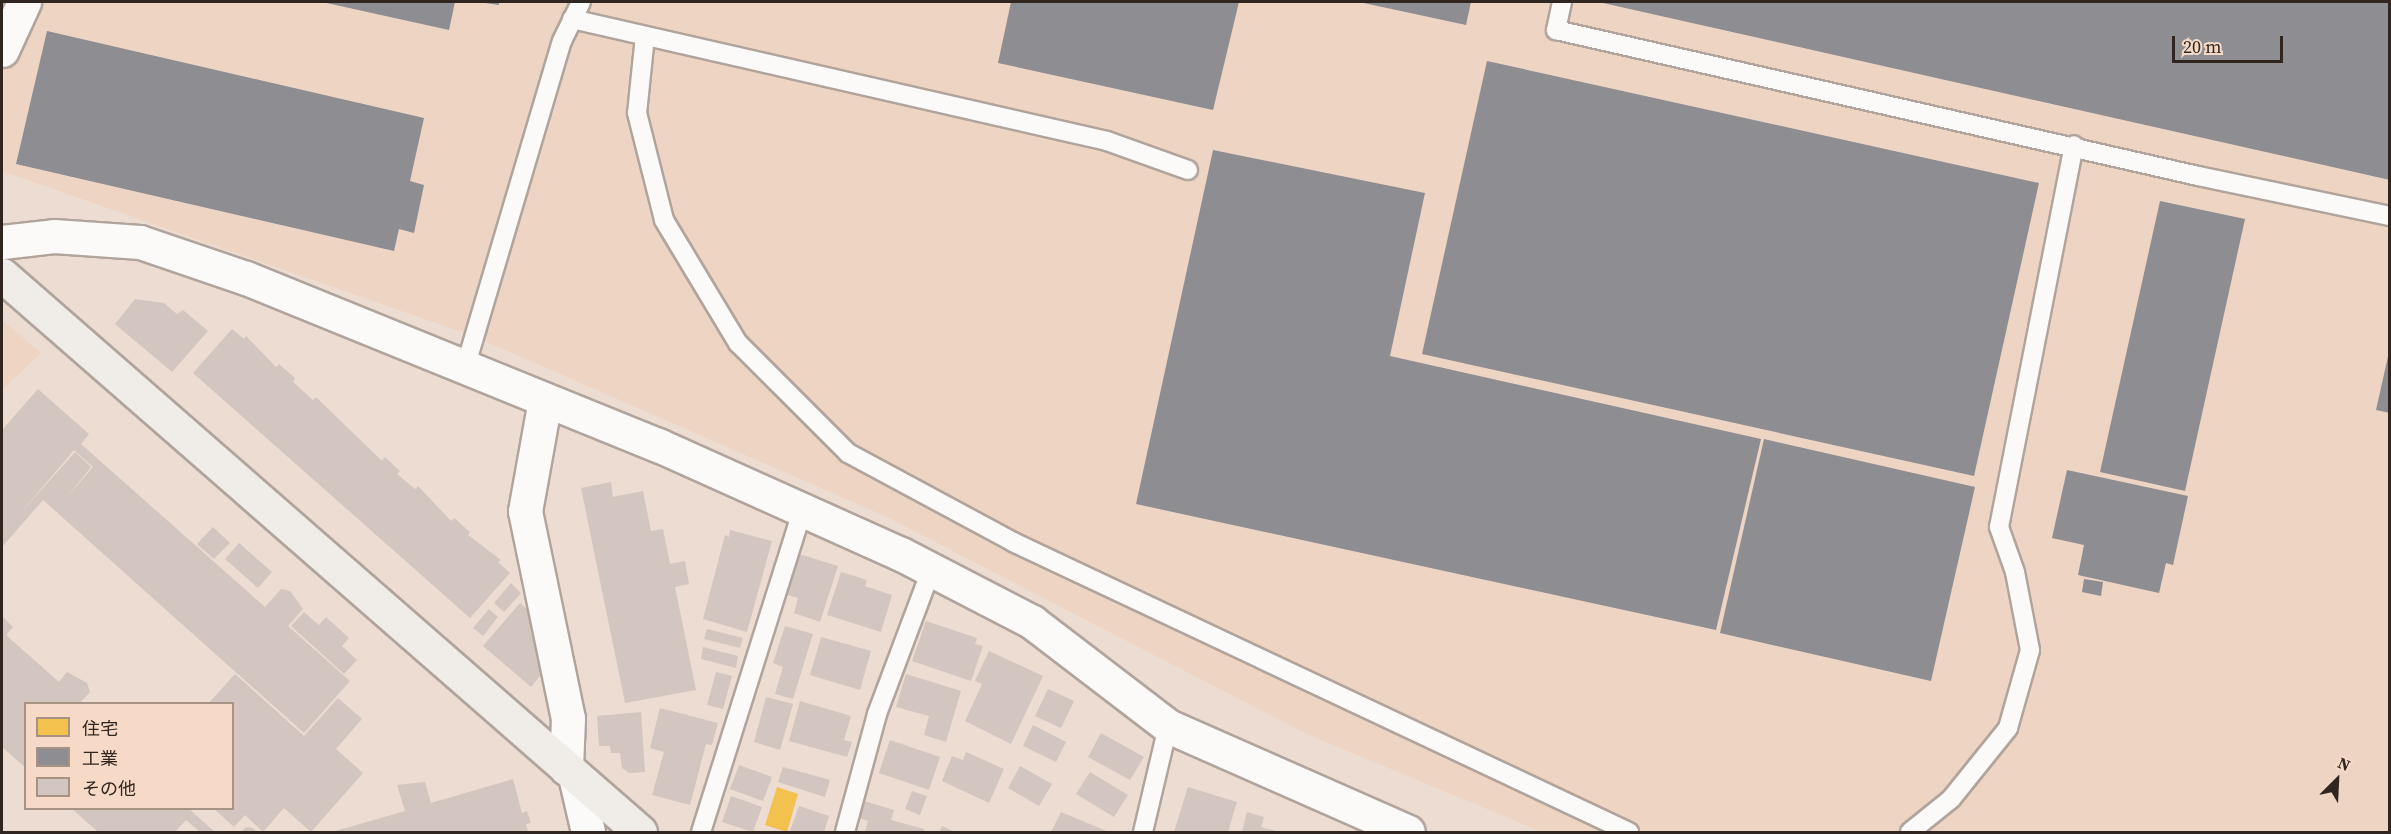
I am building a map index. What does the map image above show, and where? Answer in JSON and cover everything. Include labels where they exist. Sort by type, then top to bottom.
[{"type":"street","points":[[2,50],[24,2]]},
{"type":"street","points":[[2,242],[54,236],[140,242],[246,278],[545,400],[803,509],[931,570],[1032,621],[1168,726],[1408,832]]},
{"type":"street","points":[[2,274],[640,832]]},
{"type":"street","points":[[545,400],[525,511],[568,718],[570,772],[588,832]]},
{"type":"lane","points":[[465,368],[562,41],[581,2]]},
{"type":"lane","points":[[1562,2],[1556,30],[2074,145],[2198,176],[2390,216]]},
{"type":"lane","points":[[572,19],[1107,141],[1188,170]]},
{"type":"lane","points":[[645,36],[637,113],[664,220],[738,343],[848,453],[1013,542],[1629,832]]},
{"type":"lane","points":[[1910,832],[1951,800],[2008,728],[2030,650],[2015,572],[1999,526],[2074,145]]},
{"type":"lane","points":[[701,832],[803,509]]},
{"type":"lane","points":[[845,832],[877,714],[931,570]]},
{"type":"lane","points":[[1143,832],[1168,726]]},
{"type":"shaded area","points":[[36,2],[2389,2],[2389,832],[1542,832],[1309,735],[887,517],[473,336],[2,171],[2,74]]},
{"type":"shaded area","points":[[2,320],[41,353],[2,390]]},
{"type":"building: 住宅","points":[[777,787],[798,794],[787,832],[765,825]]},
{"type":"building: 工業","points":[[322,2],[455,2],[449,30]]},
{"type":"building: 工業","points":[[499,2],[499,5],[485,3]]},
{"type":"building: 工業","points":[[1011,2],[1239,2],[1213,110],[998,63]]},
{"type":"building: 工業","points":[[1359,2],[1471,2],[1466,25]]},
{"type":"building: 工業","points":[[2390,2],[2390,180],[1603,3]]},
{"type":"building: 工業","points":[[47,31],[424,118],[410,181],[424,185],[414,233],[399,229],[394,251],[16,164]]},
{"type":"building: 工業","points":[[1487,61],[2039,183],[1974,476],[1422,354]]},
{"type":"building: 工業","points":[[1213,150],[1425,193],[1390,356],[1761,439],[1716,630],[1136,504]]},
{"type":"building: 工業","points":[[2160,201],[2245,219],[2185,491],[2100,472]]},
{"type":"building: 工業","points":[[2390,352],[2390,413],[2376,410]]},
{"type":"building: 工業","points":[[1764,439],[1975,487],[1931,681],[1720,633]]},
{"type":"building: 工業","points":[[2067,470],[2188,496],[2173,565],[2166,563],[2159,593],[2078,575],[2084,545],[2052,538]]},
{"type":"building: 工業","points":[[2084,579],[2103,582],[2101,596],[2082,592]]},
{"type":"building: その他","points":[[135,299],[164,303],[177,314],[183,310],[208,331],[172,372],[115,324]]},
{"type":"building: その他","points":[[232,329],[244,339],[246,336],[276,367],[279,364],[295,378],[293,382],[313,400],[316,397],[382,461],[385,457],[400,471],[397,474],[415,489],[418,486],[451,521],[454,518],[470,532],[468,535],[501,560],[498,562],[510,573],[470,618],[193,373]]},
{"type":"building: その他","points":[[38,389],[89,434],[81,444],[265,607],[281,589],[290,591],[303,609],[288,626],[350,681],[304,733],[43,500],[2,547],[2,430]],"holes":[[[74,450],[93,467],[66,498],[91,467],[75,452],[19,515]]]},
{"type":"building: その他","points":[[611,482],[613,497],[643,491],[651,531],[663,529],[670,564],[685,561],[689,584],[675,587],[696,690],[625,703],[581,488]]},
{"type":"building: その他","points":[[213,527],[230,543],[214,559],[197,544]]},
{"type":"building: その他","points":[[730,530],[772,541],[747,632],[703,619],[725,535],[729,537]]},
{"type":"building: その他","points":[[239,543],[272,572],[258,588],[225,559]]},
{"type":"building: その他","points":[[796,553],[838,566],[820,622],[794,613],[798,598],[784,594]]},
{"type":"building: その他","points":[[841,572],[867,580],[865,586],[892,595],[881,632],[827,615]]},
{"type":"building: その他","points":[[511,583],[521,593],[504,612],[494,603]]},
{"type":"building: その他","points":[[520,603],[533,614],[543,672],[531,687],[483,646]]},
{"type":"building: その他","points":[[489,609],[498,617],[483,636],[473,628]]},
{"type":"building: その他","points":[[304,612],[319,625],[326,617],[349,638],[342,646],[357,660],[344,674],[291,626]]},
{"type":"building: その他","points":[[2,616],[13,627],[6,635],[59,682],[67,672],[87,683],[90,692],[81,702],[24,702],[24,766],[2,747]]},
{"type":"building: その他","points":[[926,621],[977,638],[975,644],[983,646],[971,681],[912,661]]},
{"type":"building: その他","points":[[785,626],[813,634],[793,699],[775,694],[783,667],[773,663]]},
{"type":"building: その他","points":[[707,629],[743,638],[740,648],[704,639]]},
{"type":"building: その他","points":[[821,637],[871,651],[860,690],[810,675]]},
{"type":"building: その他","points":[[703,647],[738,656],[736,668],[701,659]]},
{"type":"building: その他","points":[[989,651],[1043,676],[1011,744],[965,721],[982,684],[975,681]]},
{"type":"building: その他","points":[[716,672],[732,676],[723,709],[707,705]]},
{"type":"building: その他","points":[[235,674],[304,736],[338,698],[362,719],[336,749],[363,773],[311,832],[284,808],[263,832],[245,815],[234,827],[215,810],[234,810],[234,702],[210,702]]},
{"type":"building: その他","points":[[906,674],[961,691],[946,742],[924,735],[929,716],[896,707]]},
{"type":"building: その他","points":[[1048,689],[1074,701],[1061,728],[1035,716]]},
{"type":"building: その他","points":[[766,697],[793,704],[780,750],[754,742]]},
{"type":"building: その他","points":[[800,701],[851,716],[844,740],[852,742],[847,757],[789,741]]},
{"type":"building: その他","points":[[660,708],[718,723],[712,745],[706,744],[690,805],[652,795],[664,752],[650,748]]},
{"type":"building: その他","points":[[641,712],[645,772],[629,773],[622,768],[620,753],[611,753],[610,746],[599,746],[597,716]]},
{"type":"building: その他","points":[[1033,725],[1066,742],[1056,762],[1023,746]]},
{"type":"building: その他","points":[[1101,733],[1144,757],[1130,780],[1088,757]]},
{"type":"building: その他","points":[[890,740],[940,757],[929,790],[879,773]]},
{"type":"building: その他","points":[[966,752],[1004,769],[989,803],[942,781],[952,756],[963,760]]},
{"type":"building: その他","points":[[739,765],[772,777],[763,801],[730,789]]},
{"type":"building: その他","points":[[1020,766],[1052,784],[1039,806],[1008,788]]},
{"type":"building: その他","points":[[783,767],[830,780],[825,797],[778,782]]},
{"type":"building: その他","points":[[1090,772],[1128,795],[1114,817],[1076,794]]},
{"type":"building: その他","points":[[513,779],[522,813],[527,811],[531,823],[526,824],[528,832],[332,832],[405,811],[397,785],[425,782],[431,803]]},
{"type":"building: その他","points":[[1188,787],[1237,802],[1228,832],[1174,832]]},
{"type":"building: その他","points":[[912,791],[927,796],[920,815],[905,809]]},
{"type":"building: その他","points":[[731,796],[762,807],[753,832],[722,822]]},
{"type":"building: その他","points":[[864,801],[894,810],[891,820],[924,829],[924,832],[865,832],[868,821],[859,818]]},
{"type":"building: その他","points":[[799,806],[829,816],[824,832],[790,831]]},
{"type":"building: その他","points":[[73,810],[190,810],[215,832],[200,832],[186,820],[175,832],[98,832]]},
{"type":"building: その他","points":[[1061,812],[1109,832],[1051,832]]},
{"type":"building: その他","points":[[1247,812],[1264,817],[1261,827],[1280,832],[1242,832]]},
{"type":"building: その他","points":[[942,826],[955,832],[939,832]]},
{"type":"building: その他","points":[[246,827],[253,828],[257,832],[241,832]]}]
